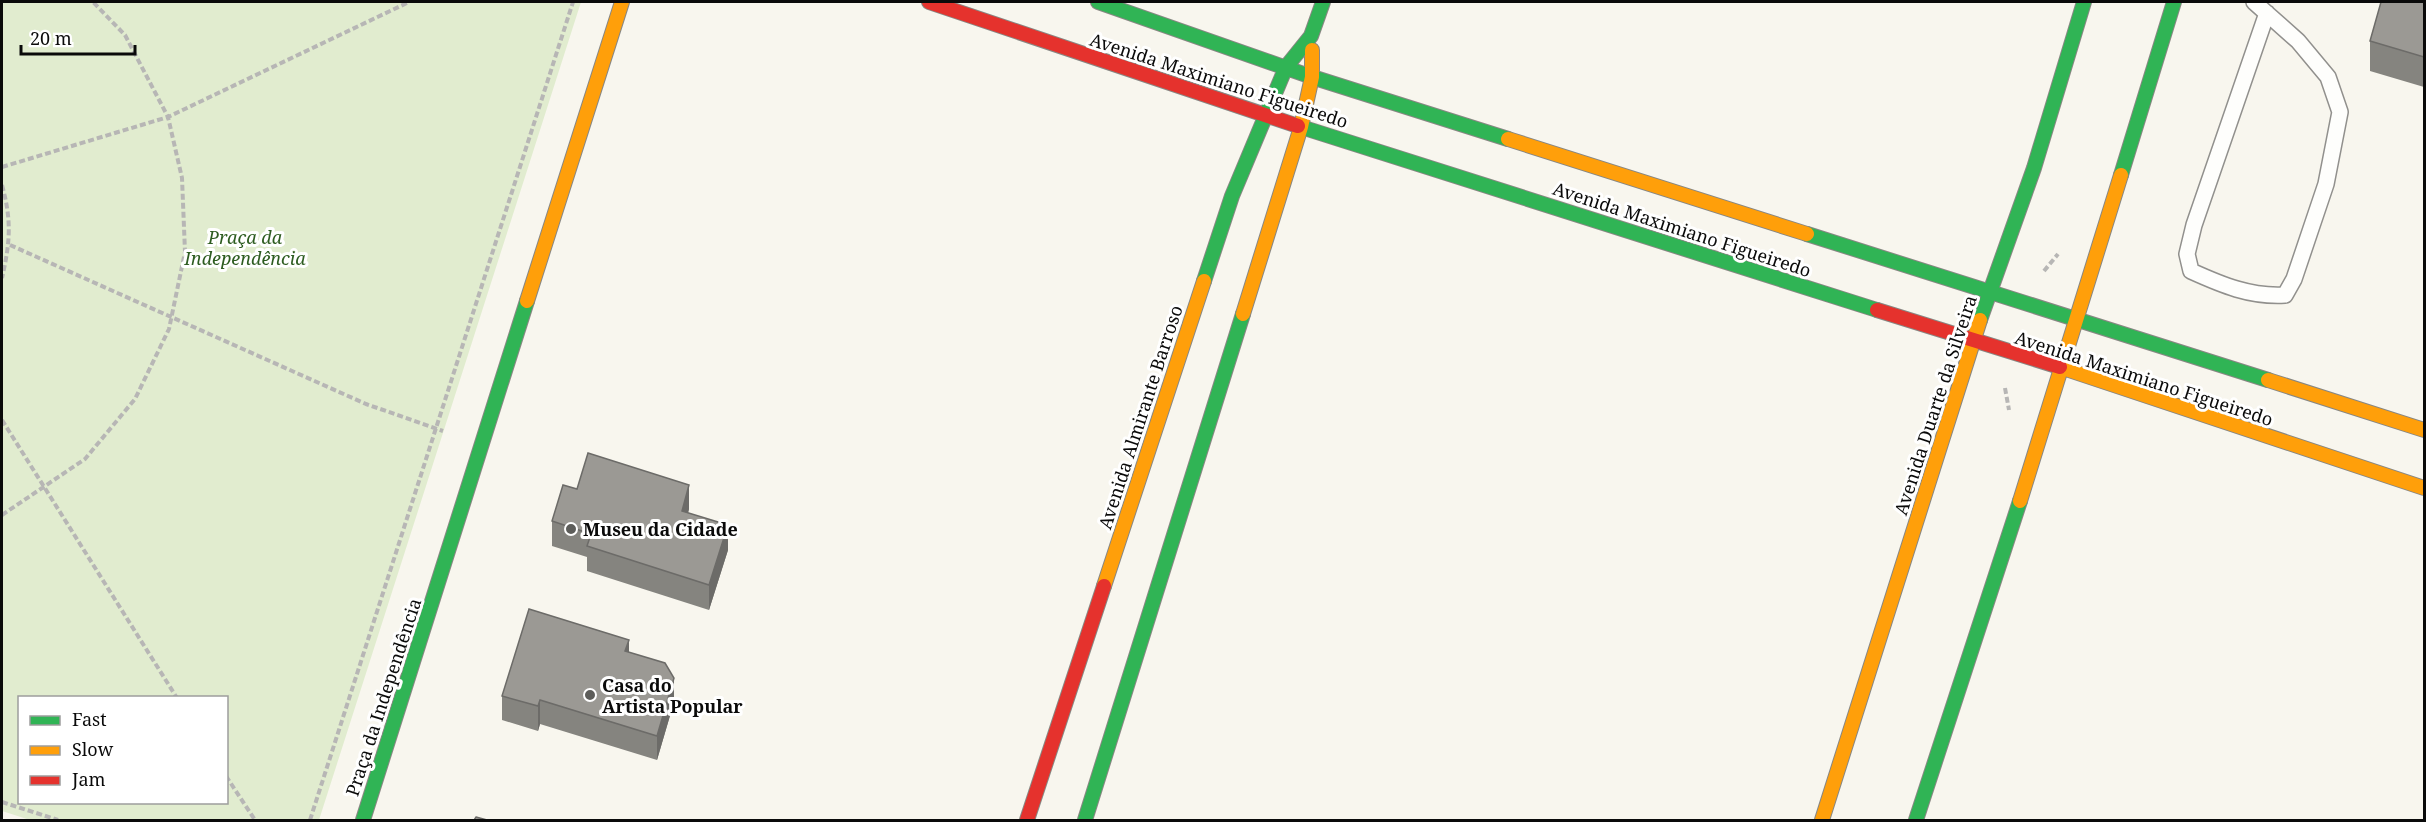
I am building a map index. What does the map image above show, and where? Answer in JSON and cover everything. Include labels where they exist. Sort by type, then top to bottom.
[{"type":"main road","name":"Praça da Independência","points":[[363,820],[622,2]]},
{"type":"main road","name":"Avenida Maximiano Figueiredo","points":[[929,2],[1301,127],[2063,368],[2424,488]]},
{"type":"main road","name":"Avenida Maximiano Figueiredo","points":[[1098,2],[1312,77],[2424,430]]},
{"type":"main road","name":"Avenida Almirante Barroso","points":[[1027,820],[1232,196],[1286,67],[1311,36],[1323,2]]},
{"type":"main road","name":"Avenida Duarte da Silveira","points":[[1822,820],[1973,341],[2034,168],[2084,2]]},
{"type":"main road","points":[[1917,820],[2063,368],[2174,2]]},
{"type":"main road","name":"Avenida Almirante Barroso","points":[[1084,820],[1301,127],[1312,77],[1311,36]]},
{"type":"lane","points":[[2254,2],[2298,42],[2328,77],[2340,112],[2326,184],[2294,279],[2285,295],[2266,296],[2232,289],[2191,271],[2187,254],[2194,225],[2267,14]]},
{"type":"path","points":[[2,515],[86,459],[135,399],[169,329],[185,252],[182,178],[168,117],[125,35],[93,2]]},
{"type":"path","points":[[2,167],[168,117],[409,2]]},
{"type":"path","points":[[310,820],[573,2]]},
{"type":"path","points":[[2,185],[8,206],[10,245],[2,278]]},
{"type":"path","points":[[10,245],[366,404],[443,431]]},
{"type":"path","points":[[2,420],[176,696]]},
{"type":"path","points":[[228,779],[255,820]]},
{"type":"path","points":[[2,802],[57,820]]},
{"type":"green space","name":"Praça da Independência","points":[[2,2],[581,2],[319,820],[30,820],[2,811]]},
{"type":"building","points":[[2381,2],[2424,2],[2424,57],[2370,41]]},
{"type":"building","points":[[588,453],[689,485],[682,511],[728,525],[709,585],[587,546],[591,534],[552,521],[563,485],[577,489]]},
{"type":"building","name":"Casa do Artista Popular","points":[[529,609],[629,640],[625,651],[665,663],[674,678],[657,736],[540,700],[538,706],[502,696]]},
{"type":"traffic: fast","points":[[1098,2],[1312,77],[1508,139]]},
{"type":"traffic: fast","points":[[1204,281],[1232,196],[1286,67],[1311,36],[1323,2]]},
{"type":"traffic: fast","points":[[1980,320],[2034,168],[2084,2]]},
{"type":"traffic: fast","points":[[2121,175],[2174,2]]},
{"type":"traffic: fast","points":[[1298,126],[1877,310]]},
{"type":"traffic: fast","points":[[1807,234],[2268,380]]},
{"type":"traffic: fast","points":[[363,820],[527,301]]},
{"type":"traffic: fast","points":[[1085,820],[1243,314]]},
{"type":"traffic: fast","points":[[1916,820],[2020,501]]},
{"type":"traffic: slow","points":[[527,301],[622,2]]},
{"type":"traffic: slow","points":[[1243,314],[1301,127],[1312,77],[1312,50]]},
{"type":"traffic: slow","points":[[1508,139],[1807,234]]},
{"type":"traffic: slow","points":[[2020,501],[2121,175]]},
{"type":"traffic: slow","points":[[1104,586],[1204,281]]},
{"type":"traffic: slow","points":[[1822,820],[1980,320]]},
{"type":"traffic: slow","points":[[2060,367],[2424,488]]},
{"type":"traffic: slow","points":[[2268,380],[2424,430]]},
{"type":"traffic: jam","points":[[929,2],[1298,126]]},
{"type":"traffic: jam","points":[[1877,310],[2060,367]]},
{"type":"traffic: jam","points":[[1027,820],[1104,586]]},
{"type":"place","name":"Museu da Cidade","points":[[571,529]]},
{"type":"place","name":"Casa do Artista Popular","points":[[590,695]]}]
